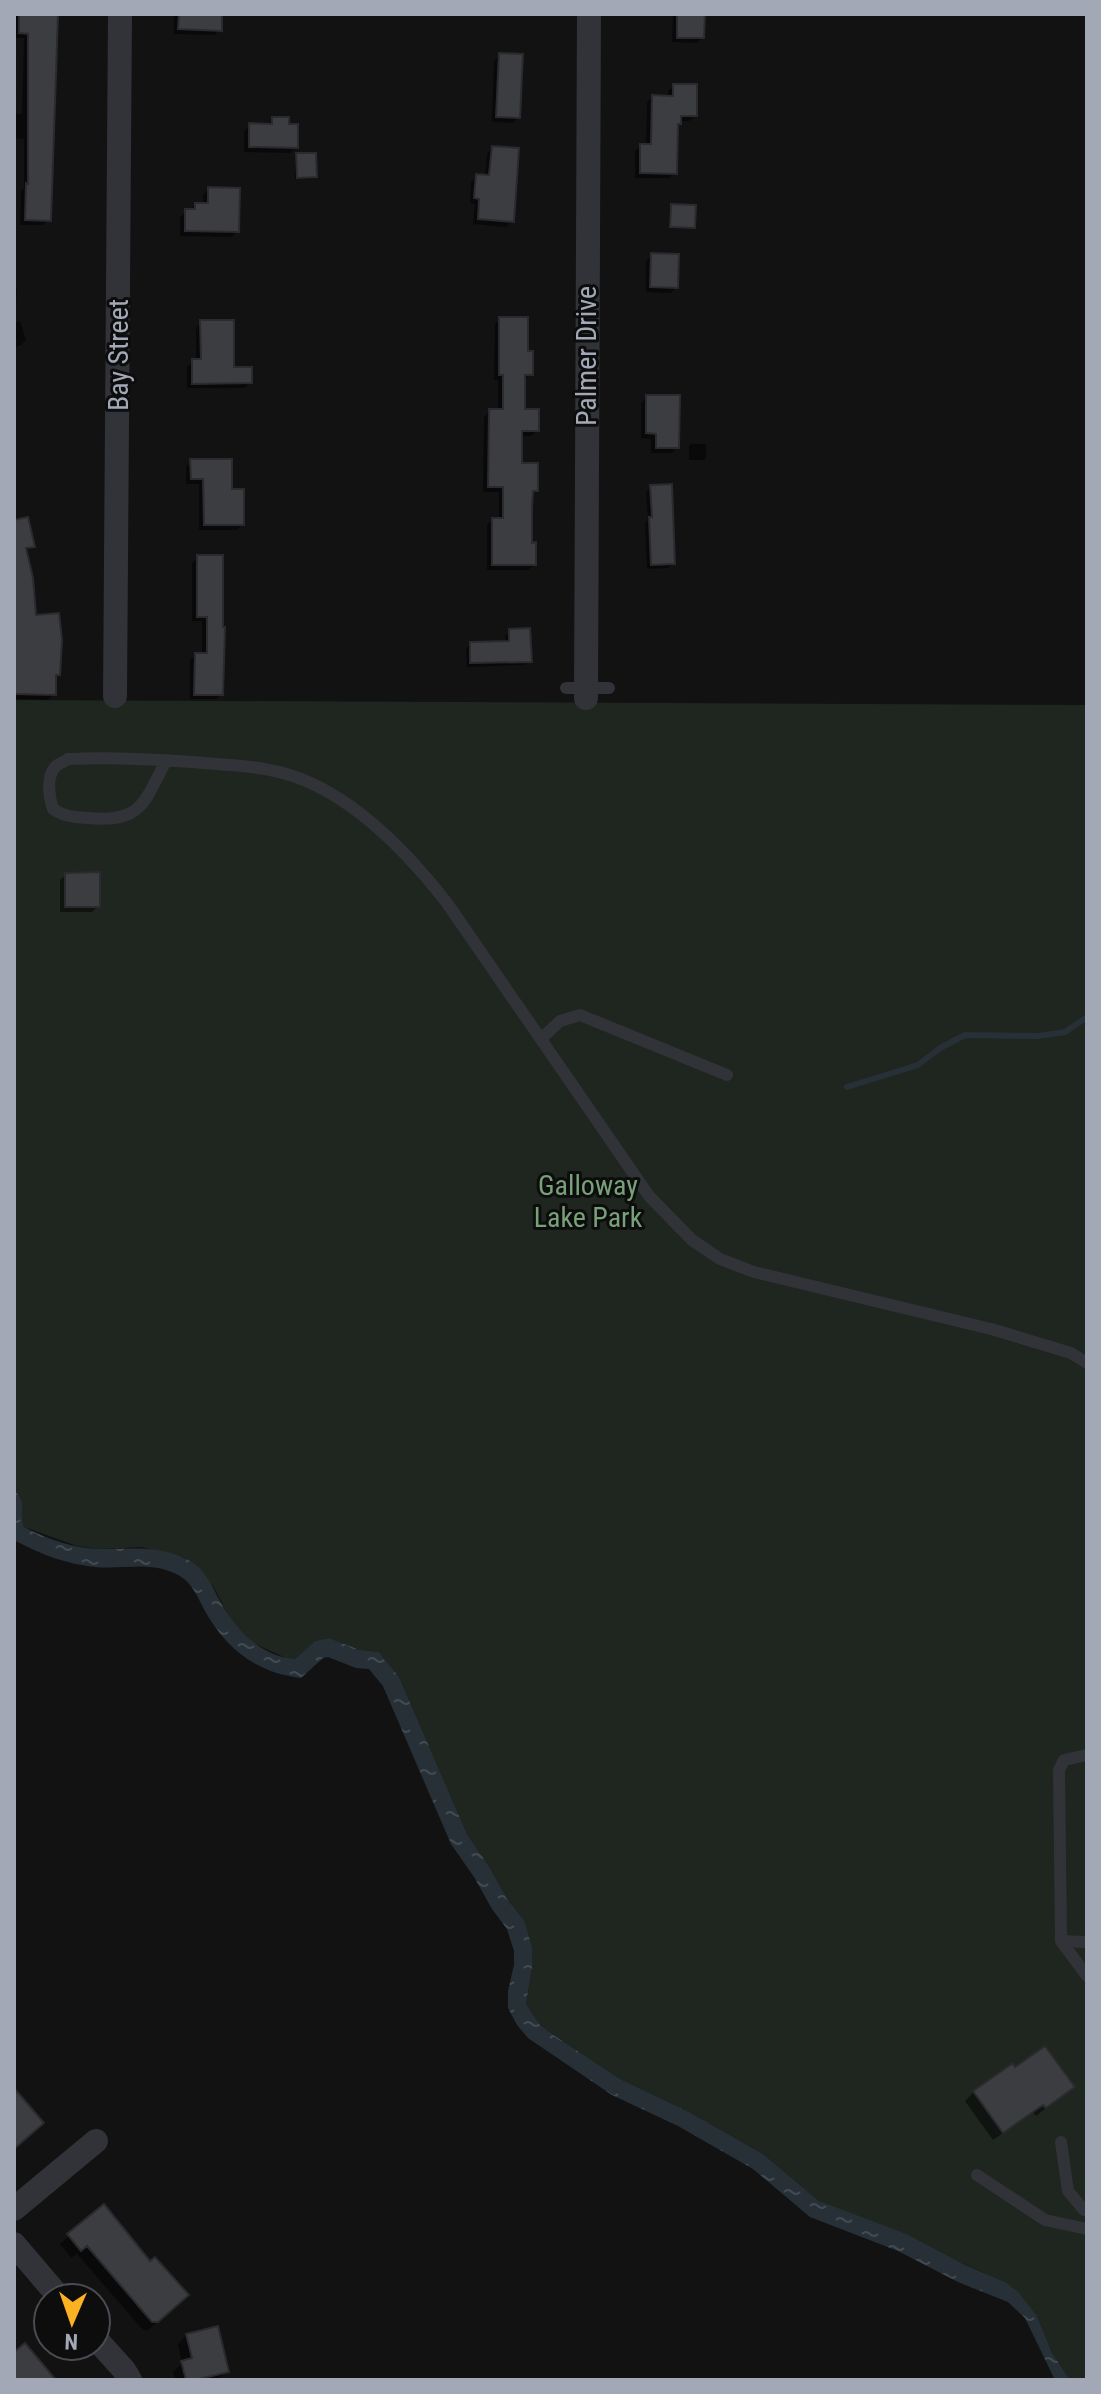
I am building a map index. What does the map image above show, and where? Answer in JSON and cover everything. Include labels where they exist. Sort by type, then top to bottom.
[{"type":"street","name":"Bay Street","points":[[115,696],[120,14]]},
{"type":"street","name":"Palmer Drive","points":[[587,690],[589,14]]},
{"type":"street","points":[[14,2209],[96,2141]]},
{"type":"street","points":[[14,2244],[46,2282]]},
{"type":"street","points":[[112,2357],[130,2380]]},
{"type":"lane","points":[[166,761],[144,802],[130,816],[108,820],[64,816],[53,809],[49,796],[51,778],[55,767],[68,759],[166,761],[257,767],[294,777],[345,804],[387,836],[423,871],[649,1196],[684,1233],[720,1259],[754,1272],[991,1329],[1071,1353],[1087,1363]]},
{"type":"lane","points":[[541,1039],[560,1021],[580,1015],[727,1075]]},
{"type":"lane","points":[[1087,1755],[1064,1760],[1059,1770],[1061,1941],[1087,1976]]},
{"type":"lane","points":[[1061,1941],[1087,1942]]},
{"type":"lane","points":[[1061,2142],[1068,2191],[1086,2210]]},
{"type":"lane","points":[[977,2175],[1045,2220],[1087,2229]]},
{"type":"green space","name":"Galloway Lake Park","points":[[14,700],[1087,705],[1086,2380],[1070,2380],[1052,2353],[1037,2316],[1005,2282],[819,2201],[763,2154],[687,2111],[620,2079],[540,2025],[526,2004],[532,1968],[524,1920],[507,1899],[467,1834],[399,1677],[379,1652],[360,1650],[329,1638],[315,1641],[295,1659],[286,1658],[253,1643],[232,1622],[213,1586],[185,1558],[141,1547],[99,1549],[77,1546],[24,1527],[21,1499],[14,1491]]},
{"type":"water","points":[[14,1491],[21,1499],[24,1527],[42,1536],[91,1549],[165,1552],[192,1562],[206,1577],[226,1612],[242,1631],[271,1653],[295,1659],[315,1641],[329,1638],[360,1650],[379,1652],[399,1677],[467,1834],[507,1899],[524,1920],[532,1948],[526,2004],[540,2025],[620,2079],[687,2111],[763,2154],[819,2201],[906,2234],[1005,2282],[1018,2292],[1037,2316],[1052,2353],[1070,2380],[1055,2380],[1025,2318],[1008,2302],[958,2282],[898,2251],[810,2217],[753,2169],[678,2126],[612,2095],[528,2038],[508,2008],[514,1951],[507,1929],[451,1844],[383,1686],[369,1669],[356,1668],[328,1657],[301,1678],[257,1665],[223,1637],[192,1587],[180,1576],[159,1568],[106,1568],[74,1563],[43,1554],[14,1540]]},
{"type":"building","points":[[19,14],[58,14],[51,221],[25,220],[28,184],[28,34],[19,33]]},
{"type":"building","points":[[179,14],[222,14],[222,31],[178,29]]},
{"type":"building","points":[[677,14],[705,14],[704,38],[677,38]]},
{"type":"building","points":[[499,53],[523,54],[520,118],[496,117]]},
{"type":"building","points":[[673,84],[697,84],[697,116],[681,116],[681,124],[678,124],[677,174],[640,173],[640,144],[651,144],[652,95],[673,96]]},
{"type":"building","points":[[272,117],[289,117],[289,124],[298,124],[298,148],[249,147],[249,123],[272,124]]},
{"type":"building","points":[[492,146],[519,148],[514,222],[478,219],[479,199],[474,198],[476,174],[489,175]]},
{"type":"building","points":[[296,153],[316,153],[317,177],[297,178]]},
{"type":"building","points":[[208,187],[240,188],[239,232],[185,231],[185,209],[195,209],[195,203],[208,203]]},
{"type":"building","points":[[671,204],[696,205],[695,228],[670,227]]},
{"type":"building","points":[[651,253],[679,254],[678,288],[650,287]]},
{"type":"building","points":[[499,317],[528,317],[528,351],[533,351],[533,375],[525,375],[525,409],[539,409],[539,431],[522,431],[522,463],[538,463],[538,491],[533,491],[532,508],[532,543],[536,542],[536,565],[492,565],[492,518],[503,518],[503,487],[488,487],[489,409],[503,409],[503,375],[499,375]]},
{"type":"building","points":[[200,320],[234,320],[234,367],[252,367],[252,383],[192,384],[192,359],[201,359]]},
{"type":"building","points":[[646,395],[680,395],[679,448],[656,448],[656,434],[646,433]]},
{"type":"building","points":[[190,459],[232,459],[232,489],[244,489],[244,525],[204,525],[203,479],[191,479]]},
{"type":"building","points":[[672,484],[675,564],[651,565],[650,485]]},
{"type":"building","points":[[28,517],[35,547],[26,548],[33,578],[36,615],[59,613],[62,640],[56,695],[14,694],[14,520]]},
{"type":"building","points":[[197,555],[223,555],[223,695],[194,695],[195,653],[207,653],[207,617],[197,617]]},
{"type":"building","points":[[530,628],[532,662],[470,663],[470,642],[509,641],[509,629]]},
{"type":"building","points":[[100,872],[100,907],[65,907],[65,873]]},
{"type":"building","points":[[1045,2046],[1075,2087],[1003,2133],[973,2091],[1013,2063],[1015,2067]]},
{"type":"building","points":[[14,2088],[44,2123],[14,2149]]},
{"type":"building","points":[[104,2204],[150,2261],[155,2257],[189,2295],[158,2322],[152,2322],[87,2246],[81,2251],[67,2234]]},
{"type":"building","points":[[218,2326],[229,2372],[186,2380],[181,2361],[192,2358],[186,2334]]},
{"type":"building","points":[[25,2343],[32,2351],[32,2362],[41,2362],[56,2380],[14,2380],[14,2352]]},
{"type":"waterway","points":[[847,1087],[918,1065],[940,1048],[965,1035],[1038,1036],[1065,1032],[1087,1017]]}]
